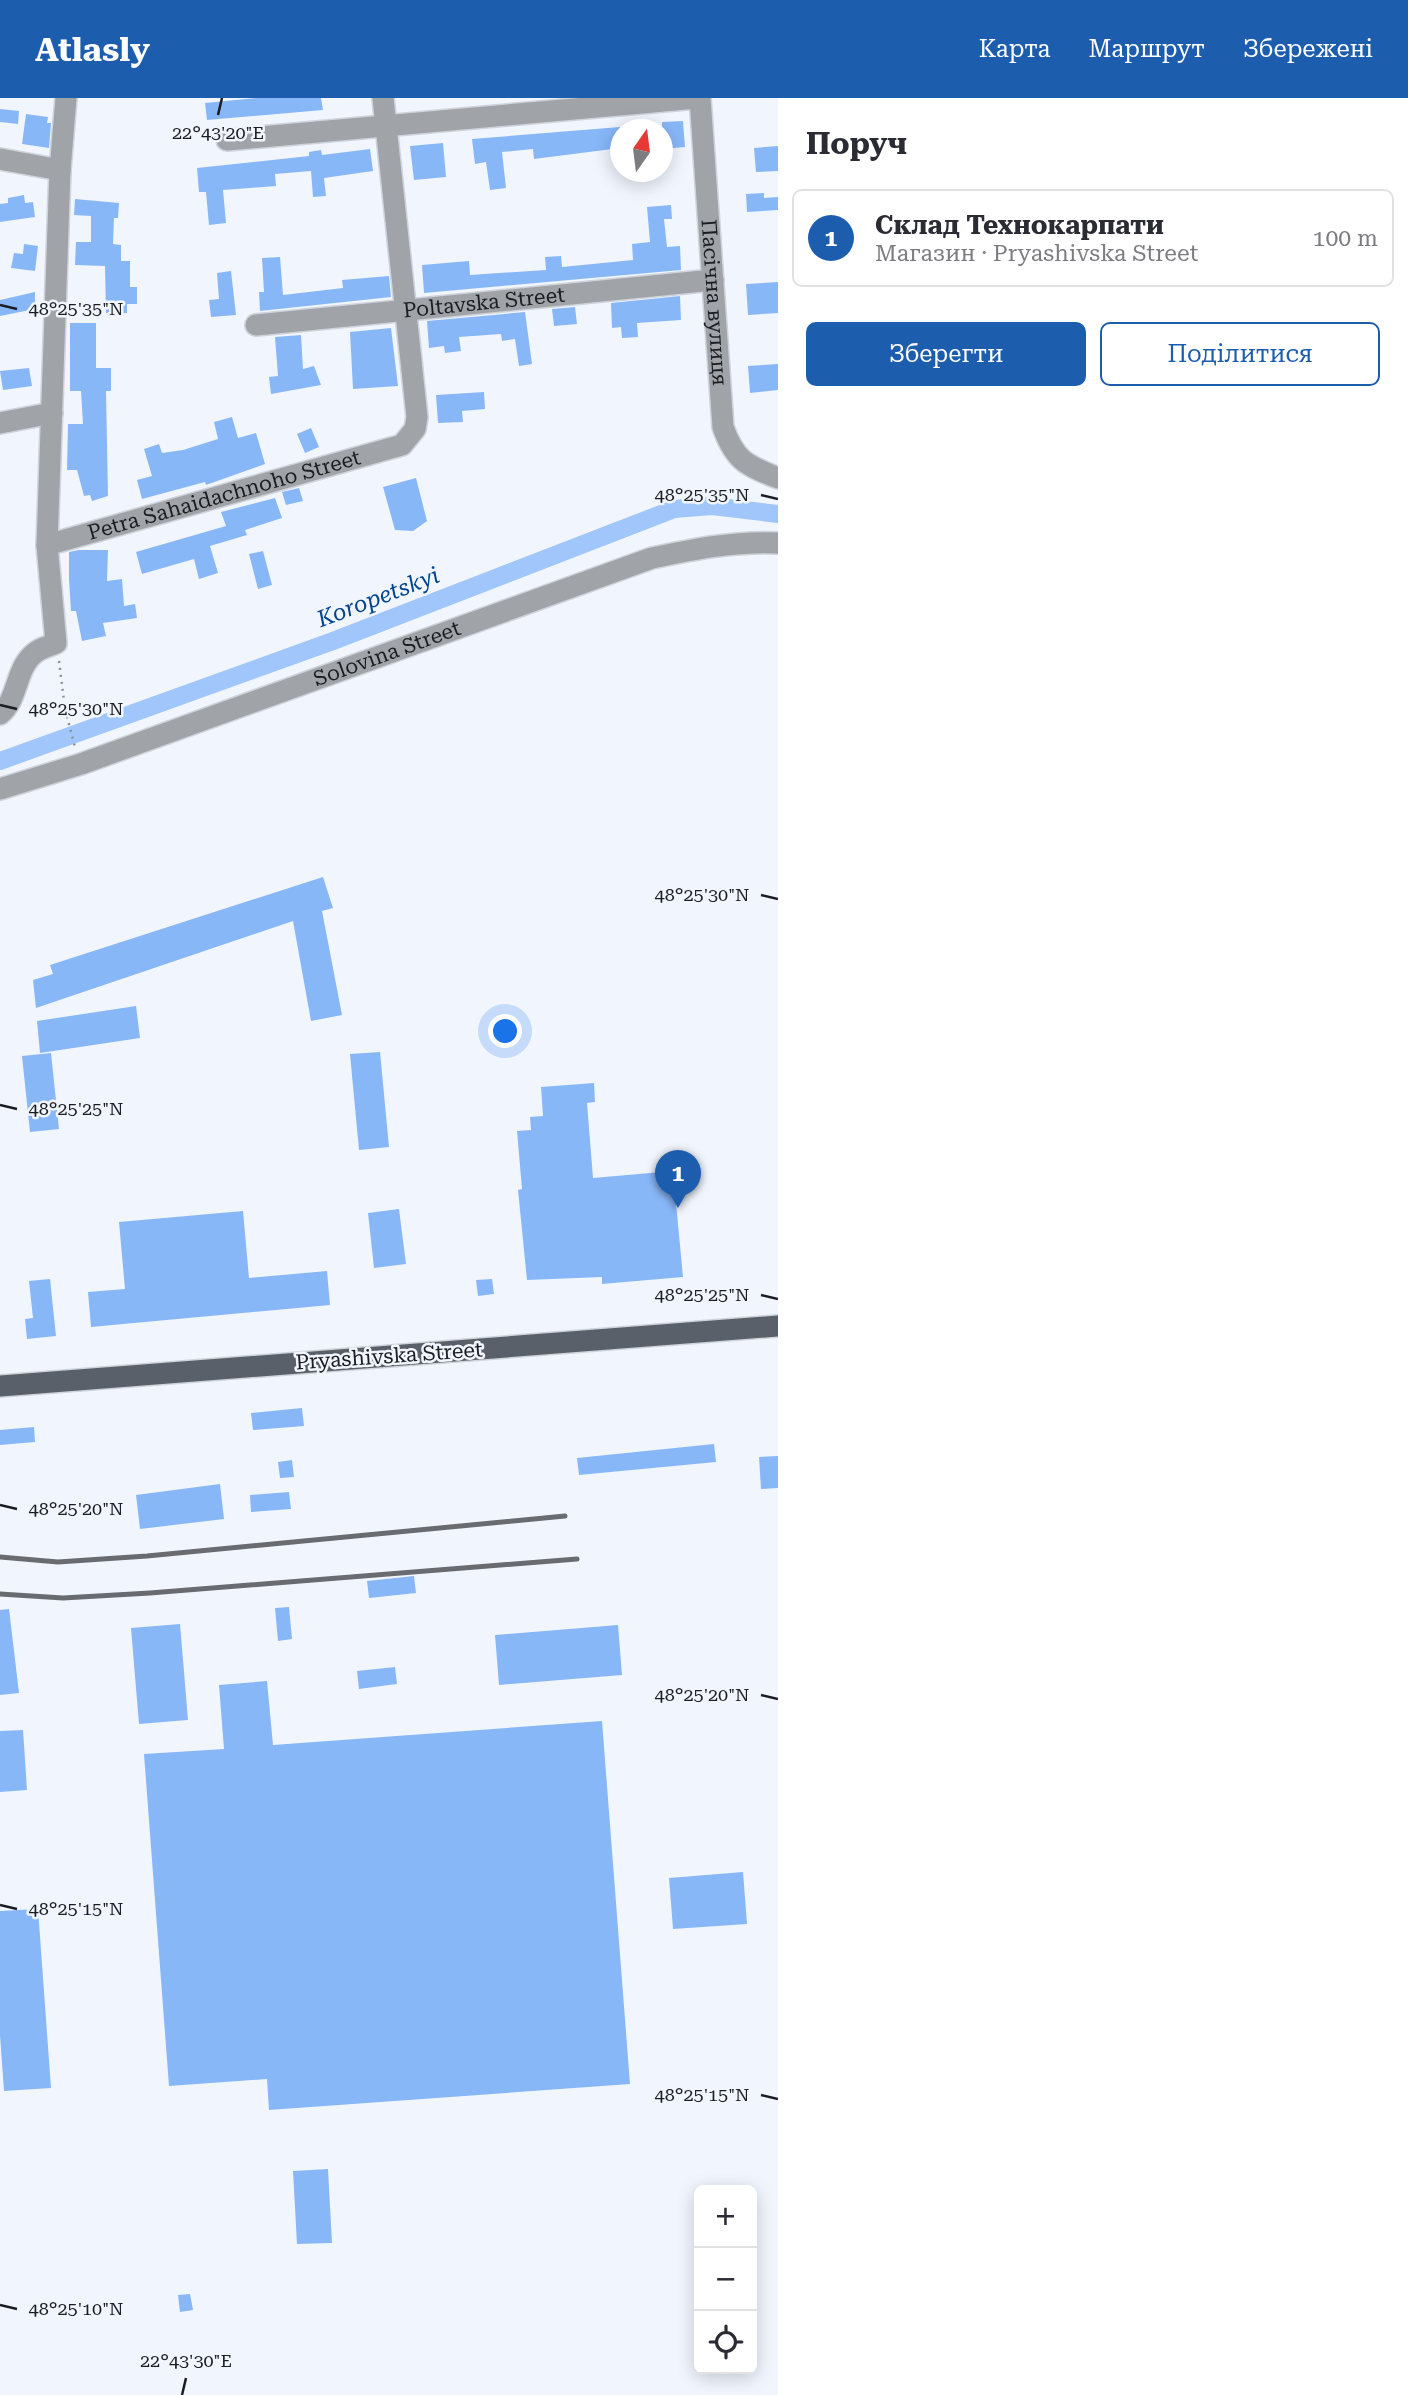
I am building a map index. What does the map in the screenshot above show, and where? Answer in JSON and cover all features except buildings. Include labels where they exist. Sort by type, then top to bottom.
[{"type":"main road","name":"Pryashivska Street","points":[[0,1386],[778,1326]]},
{"type":"street","points":[[0,715],[6,710],[22,669],[34,653],[56,643],[47,545],[60,170],[66,98]]},
{"type":"street","points":[[383,98],[406,310]]},
{"type":"street","points":[[227,140],[698,98]]},
{"type":"street","name":"Пасічна вулиця","points":[[698,98],[723,427],[730,447],[744,464],[778,478]]},
{"type":"street","points":[[0,159],[60,170]]},
{"type":"street","name":"Poltavska Street","points":[[256,325],[713,280]]},
{"type":"street","name":"Petra Sahaidachnoho Street","points":[[47,545],[402,445],[410,437],[417,417],[406,310]]},
{"type":"street","points":[[0,423],[52,413]]},
{"type":"street","name":"Solovina Street","points":[[0,789],[93,760],[652,558],[711,545],[747,541],[778,542]]},
{"type":"path","points":[[56,643],[68,720],[76,748]]},
{"type":"waterway","name":"Koropetskyi","points":[[0,761],[333,641],[674,509],[712,506],[778,514]]},
{"type":"railway","points":[[0,1557],[58,1562],[147,1556],[565,1516]]},
{"type":"railway","points":[[0,1594],[63,1598],[150,1593],[577,1559]]},
{"type":"place","name":"Склад Технокарпати","points":[[678,1208]]}]
